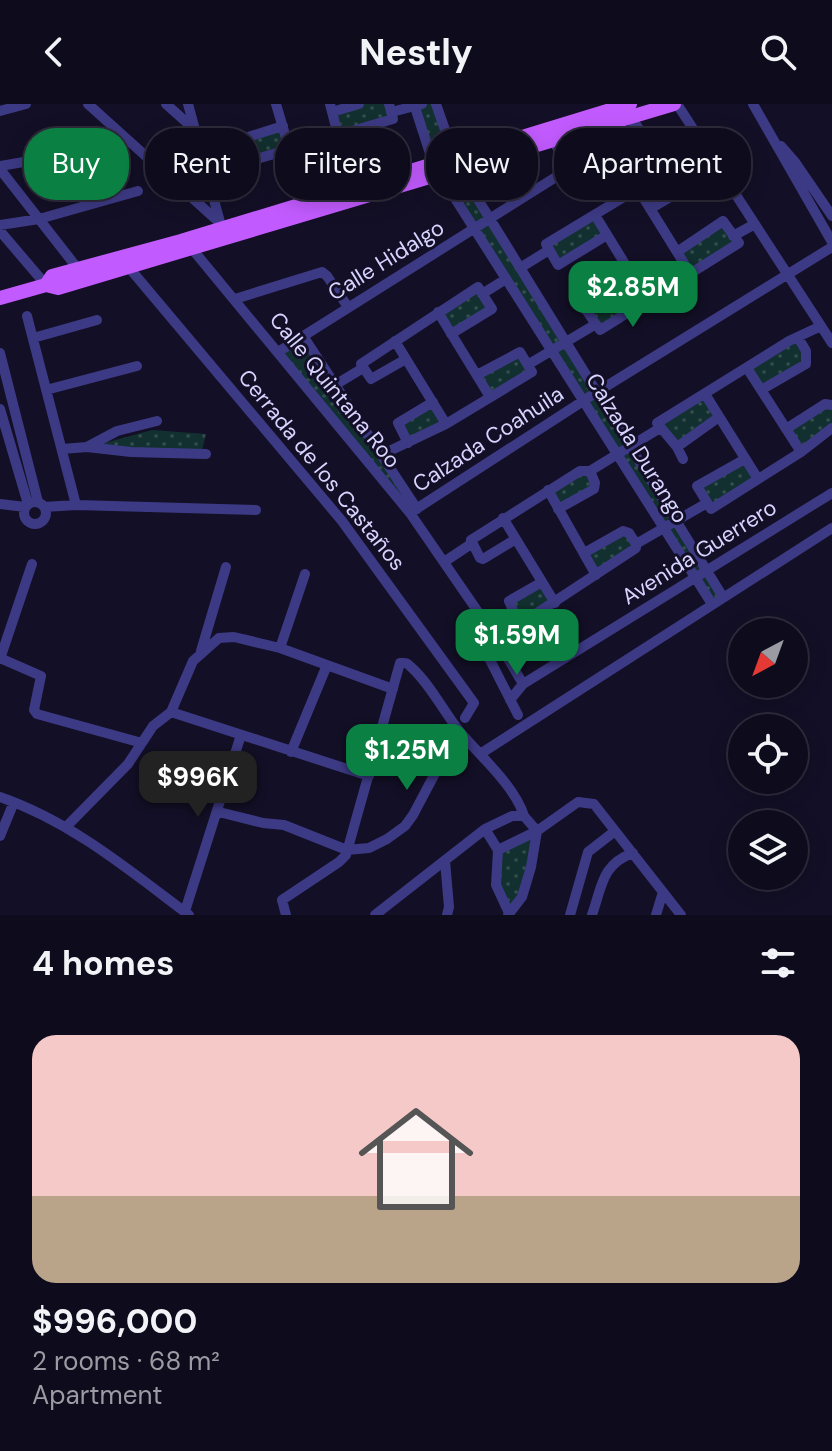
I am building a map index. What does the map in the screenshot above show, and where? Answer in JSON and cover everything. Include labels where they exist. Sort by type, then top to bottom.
[{"type":"main road","points":[[538,140],[676,104]]},
{"type":"main road","points":[[538,143],[632,116]]},
{"type":"main road","points":[[0,298],[46,285],[58,288],[124,262],[426,171]]},
{"type":"main road","points":[[46,285],[52,276],[78,269],[193,250],[222,231]]},
{"type":"street","points":[[0,111],[26,104]]},
{"type":"street","points":[[88,104],[222,231]]},
{"type":"street","points":[[166,104],[193,128]]},
{"type":"street","points":[[188,104],[194,128]]},
{"type":"street","points":[[259,134],[283,126],[276,104]]},
{"type":"street","points":[[336,128],[331,108],[359,104]]},
{"type":"street","name":"Calzada Durango","points":[[436,104],[444,128]]},
{"type":"street","points":[[676,104],[692,128]]},
{"type":"street","points":[[753,104],[832,245]]},
{"type":"street","points":[[362,128],[393,119],[390,108],[417,105]]},
{"type":"street","name":"Calzada Durango","points":[[417,105],[426,135]]},
{"type":"street","points":[[774,139],[795,162],[832,216]]},
{"type":"street","points":[[24,163],[0,168],[78,269]]},
{"type":"street","name":"Calle Hidalgo","points":[[278,352],[554,178]]},
{"type":"street","points":[[46,285],[0,228],[138,191]]},
{"type":"street","points":[[214,200],[222,231]]},
{"type":"street","name":"Calzada Durango","points":[[456,200],[712,604]]},
{"type":"street","name":"Calzada Durango","points":[[478,200],[723,597]]},
{"type":"street","points":[[607,235],[558,265],[546,244],[620,200]]},
{"type":"street","points":[[645,200],[690,273]]},
{"type":"street","points":[[650,209],[665,200]]},
{"type":"street","points":[[739,200],[832,343]]},
{"type":"street","points":[[595,215],[647,300]]},
{"type":"street","points":[[634,279],[586,310],[600,330],[739,243],[723,221],[677,252]]},
{"type":"street","points":[[733,236],[755,224]]},
{"type":"street","name":"Calzada Coahuila","points":[[414,511],[832,245]]},
{"type":"street","name":"Calle Quintana Roo","points":[[193,250],[414,511]]},
{"type":"street","points":[[520,268],[549,250]]},
{"type":"street","name":"Cerrada de los Castaños","points":[[124,262],[284,450],[371,559],[474,703],[465,718]]},
{"type":"street","points":[[235,299],[322,272],[348,307]]},
{"type":"street","points":[[482,294],[506,279]]},
{"type":"street","points":[[406,359],[371,379],[361,364],[478,287],[492,309],[451,334]]},
{"type":"street","points":[[438,312],[490,397]]},
{"type":"street","points":[[27,316],[76,505]]},
{"type":"street","points":[[33,338],[97,320]]},
{"type":"street","points":[[529,364],[596,324]]},
{"type":"street","points":[[683,459],[657,423],[789,341],[799,339],[821,326]]},
{"type":"street","name":"Calle Quintana Roo","points":[[303,336],[523,684]]},
{"type":"street","points":[[761,390],[806,364],[808,358],[799,339]]},
{"type":"street","points":[[395,341],[446,424]]},
{"type":"street","points":[[381,455],[446,424],[532,372],[520,352],[477,375]]},
{"type":"street","points":[[0,353],[34,505]]},
{"type":"street","points":[[46,390],[137,366]]},
{"type":"street","points":[[335,385],[363,368]]},
{"type":"street","points":[[747,368],[801,452]]},
{"type":"street","points":[[705,394],[758,479]]},
{"type":"street","points":[[408,443],[398,423],[433,402]]},
{"type":"street","points":[[786,429],[825,404],[832,405]]},
{"type":"street","points":[[0,409],[34,505]]},
{"type":"street","points":[[677,447],[719,417]]},
{"type":"street","points":[[87,447],[117,431],[157,421]]},
{"type":"street","points":[[444,562],[471,544],[473,537],[548,490],[580,471],[590,471],[660,428]]},
{"type":"street","points":[[745,459],[697,486],[711,509],[801,452],[832,428]]},
{"type":"street","points":[[62,449],[87,447],[131,452],[206,454]]},
{"type":"street","points":[[558,509],[594,489],[590,471]]},
{"type":"street","points":[[548,490],[596,575]]},
{"type":"street","name":"Avenida Guerrero","points":[[510,700],[523,684],[832,493]]},
{"type":"street","points":[[518,715],[489,658],[496,638],[518,622],[555,603],[636,548],[636,544],[707,503]]},
{"type":"street","points":[[0,504],[256,510]]},
{"type":"street","points":[[503,518],[555,603]]},
{"type":"street","points":[[480,754],[832,528]]},
{"type":"street","points":[[584,553],[623,531],[629,533],[636,544]]},
{"type":"street","points":[[471,544],[483,559],[516,539]]},
{"type":"street","points":[[32,564],[0,658],[41,676],[34,710],[37,714],[142,743]]},
{"type":"street","points":[[201,653],[226,567]]},
{"type":"street","points":[[280,648],[305,574]]},
{"type":"street","points":[[518,622],[509,601],[542,582]]},
{"type":"street","points":[[66,827],[128,764],[153,726],[171,712],[193,661],[219,638],[228,637],[280,648],[393,689]]},
{"type":"street","points":[[286,915],[282,900],[339,862],[347,850],[400,663],[410,665],[437,698],[458,730],[520,804],[524,816],[537,831]]},
{"type":"street","points":[[291,752],[327,665]]},
{"type":"street","points":[[171,712],[369,776]]},
{"type":"street","points":[[219,812],[284,825],[347,850],[369,848],[405,826],[458,730]]},
{"type":"street","points":[[0,797],[95,844],[187,913],[241,735]]},
{"type":"street","points":[[0,836],[14,802]]},
{"type":"street","points":[[498,850],[537,831],[578,802],[594,804],[681,915]]},
{"type":"street","points":[[375,915],[485,829],[512,816],[524,816]]},
{"type":"street","points":[[485,829],[498,850],[496,885],[509,914],[522,897],[537,831]]},
{"type":"street","points":[[570,915],[588,852],[615,831]]},
{"type":"street","points":[[592,915],[606,871],[617,858],[633,853]]},
{"type":"street","points":[[445,861],[447,915]]},
{"type":"street","points":[[656,915],[663,892]]},
{"type":"green space","points":[[365,104],[386,104],[392,118],[359,128],[338,128],[334,112]]},
{"type":"green space","points":[[416,104],[434,104],[442,128],[426,128],[426,136]]},
{"type":"green space","points":[[275,130],[275,151],[259,156],[259,135]]},
{"type":"green space","points":[[458,200],[476,200],[721,596],[712,602]]},
{"type":"green space","points":[[647,200],[662,200],[651,206]]},
{"type":"green space","points":[[594,216],[606,234],[559,264],[548,245]]},
{"type":"green space","points":[[722,225],[736,242],[691,271],[679,253]]},
{"type":"green space","points":[[633,281],[645,300],[600,329],[587,310]]},
{"type":"green space","points":[[477,288],[491,309],[452,332],[439,313]]},
{"type":"green space","points":[[302,339],[414,509],[411,511],[281,352]]},
{"type":"green space","points":[[798,340],[806,358],[762,388],[749,368]]},
{"type":"green space","points":[[520,353],[532,371],[491,396],[478,375]]},
{"type":"green space","points":[[705,396],[718,416],[678,446],[659,424]]},
{"type":"green space","points":[[433,403],[445,424],[408,442],[399,424]]},
{"type":"green space","points":[[829,405],[832,426],[802,449],[789,430]]},
{"type":"green space","points":[[152,430],[206,434],[202,451],[120,449],[97,445]]},
{"type":"green space","points":[[744,461],[756,478],[712,507],[699,487]]},
{"type":"green space","points":[[585,471],[595,486],[558,507],[549,491]]},
{"type":"green space","points":[[622,533],[635,547],[597,573],[586,553]]},
{"type":"green space","points":[[541,586],[552,602],[519,621],[512,603]]},
{"type":"green space","points":[[537,831],[529,873],[509,913],[500,898],[498,850]]}]
